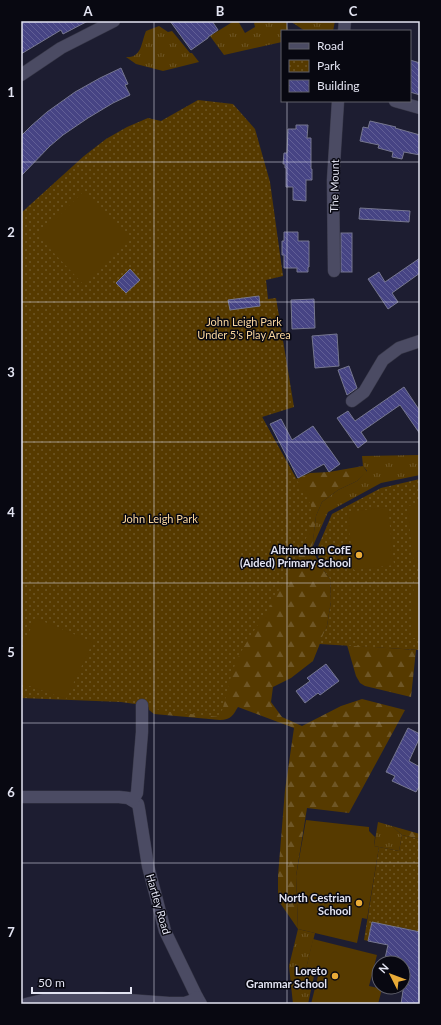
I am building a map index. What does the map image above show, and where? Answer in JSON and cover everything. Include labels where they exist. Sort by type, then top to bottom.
[{"type":"street","points":[[21,74],[62,48],[114,21]]},
{"type":"street","name":"The Mount","points":[[334,271],[333,180],[338,102]]},
{"type":"street","points":[[399,102],[420,108]]},
{"type":"street","points":[[352,401],[364,392],[383,360],[399,348],[420,341]]},
{"type":"street","points":[[21,797],[119,797],[133,800],[138,793],[142,732],[142,705]]},
{"type":"street","name":"Hartley Road","points":[[133,800],[138,804],[140,809],[148,866],[165,931],[199,1001]]},
{"type":"street","points":[[26,1004],[43,1000],[101,998],[169,1003],[199,1001]]},
{"type":"green space","points":[[234,21],[238,21],[245,33],[255,27],[254,23],[257,21],[286,21],[288,30],[281,30],[281,42],[224,55],[210,36]]},
{"type":"green space","points":[[290,21],[335,21],[333,30],[304,30]]},
{"type":"green space","points":[[159,26],[168,32],[172,31],[199,62],[163,71],[136,64],[126,57],[131,57],[138,52],[142,45],[146,31]]},
{"type":"green space","name":"John Leigh Park","points":[[198,100],[233,104],[255,129],[270,182],[283,276],[266,280],[268,299],[276,298],[294,407],[262,417],[311,505],[311,523],[309,532],[273,602],[245,644],[238,658],[232,672],[220,717],[161,711],[142,705],[121,702],[21,698],[21,213],[84,156],[106,139],[127,127],[148,118],[161,121]]},
{"type":"green space","points":[[84,191],[131,237],[84,285],[38,236]]},
{"type":"green space","points":[[262,417],[296,479],[310,473],[329,472],[363,466],[367,472],[357,481],[338,490],[322,502],[316,516],[312,549],[320,565],[330,579],[331,601],[327,626],[313,661],[291,678],[273,687],[271,702],[282,717],[302,726],[341,706],[362,699],[405,710],[349,813],[307,808],[296,876],[298,929],[278,900],[278,876],[285,790],[294,728],[238,707],[229,718],[220,720],[154,714],[149,710],[148,705]]},
{"type":"green space","points":[[420,455],[420,475],[381,483],[328,512],[312,548],[316,516],[322,502],[338,490],[357,481],[367,471],[363,466],[362,456]]},
{"type":"green space","name":"Altrincham CofE (Aided) Primary School","points":[[420,479],[420,650],[319,644],[327,626],[331,601],[330,579],[320,565],[317,549],[332,514],[381,488]]},
{"type":"green space","points":[[420,504],[420,563],[414,564],[407,506]]},
{"type":"green space","points":[[388,507],[394,565],[354,570],[347,512]]},
{"type":"green space","points":[[414,579],[420,579],[420,638],[411,638]]},
{"type":"green space","points":[[35,618],[93,642],[66,699],[21,683],[21,651]]},
{"type":"green space","points":[[347,645],[416,650],[411,697],[365,686],[360,683],[356,676]]},
{"type":"green space","points":[[306,820],[369,827],[369,831],[375,837],[374,846],[379,847],[367,919],[362,918],[357,943],[298,929],[296,876]]},
{"type":"green space","points":[[378,822],[392,826],[402,835],[399,851],[374,846]]},
{"type":"green space","points":[[392,826],[420,834],[420,839],[402,835]]},
{"type":"green space","points":[[402,835],[420,839],[420,933],[417,933],[417,931],[399,927],[399,929],[372,922],[368,941],[364,940],[379,847],[399,851]]},
{"type":"green space","points":[[298,929],[315,933],[305,973],[314,976],[308,1004],[293,1004],[289,966]]},
{"type":"green space","points":[[313,939],[377,955],[371,955],[371,978],[369,986],[371,986],[371,995],[380,995],[378,1004],[311,1004],[318,976],[305,973]]},
{"type":"building","points":[[21,21],[88,21],[63,34],[61,30],[21,54]]},
{"type":"building","points":[[170,21],[212,21],[218,30],[191,50]]},
{"type":"building","points":[[411,60],[420,63],[420,95],[411,92]]},
{"type":"building","points":[[121,68],[128,84],[125,85],[130,95],[113,103],[63,135],[50,146],[21,176],[21,136],[47,112],[75,92]]},
{"type":"building","points":[[370,121],[396,127],[395,128],[420,135],[420,155],[404,152],[402,159],[392,157],[393,152],[378,148],[379,145],[360,141],[363,127],[368,128]]},
{"type":"building","points":[[296,125],[308,125],[307,138],[311,138],[312,180],[306,180],[306,201],[293,200],[293,187],[286,187],[286,168],[285,164],[283,164],[284,153],[287,153],[288,129],[296,129]]},
{"type":"building","points":[[360,208],[410,211],[409,222],[359,219]]},
{"type":"building","points":[[284,232],[298,232],[298,241],[309,241],[308,272],[297,272],[297,268],[284,268],[282,241],[284,241]]},
{"type":"building","points":[[341,233],[352,233],[352,272],[341,272]]},
{"type":"building","points":[[420,258],[420,273],[392,293],[398,302],[388,309],[368,279],[379,272],[385,282]]},
{"type":"building","points":[[130,269],[140,280],[126,293],[116,283]]},
{"type":"building","points":[[259,296],[260,306],[230,310],[228,300]]},
{"type":"building","points":[[314,299],[315,328],[292,329],[291,300]]},
{"type":"building","points":[[337,334],[339,366],[315,368],[312,336]]},
{"type":"building","points":[[349,366],[357,388],[347,395],[338,370]]},
{"type":"building","points":[[404,387],[420,411],[420,434],[400,405],[361,432],[367,441],[358,448],[337,418],[348,411],[355,421]]},
{"type":"building","points":[[281,419],[292,440],[313,426],[340,464],[329,472],[324,464],[298,478],[270,424]]},
{"type":"building","points":[[326,664],[339,681],[320,695],[318,693],[305,703],[296,691],[310,681],[307,678]]},
{"type":"building","points":[[408,728],[420,734],[409,761],[420,767],[420,785],[416,792],[392,781],[395,776],[386,772]]},
{"type":"building","points":[[372,922],[420,932],[420,1004],[401,1004],[402,995],[411,995],[411,955],[386,955],[388,945],[368,941]]},
{"type":"place","name":"Altrincham CofE (Aided) Primary School","points":[[359,555]]},
{"type":"place","name":"North Cestrian School","points":[[359,903]]},
{"type":"place","name":"Loreto Grammar School","points":[[335,976]]},
{"type":"park label","name":"John Leigh Park Under 5's Play Area","points":[[244,327]]}]
